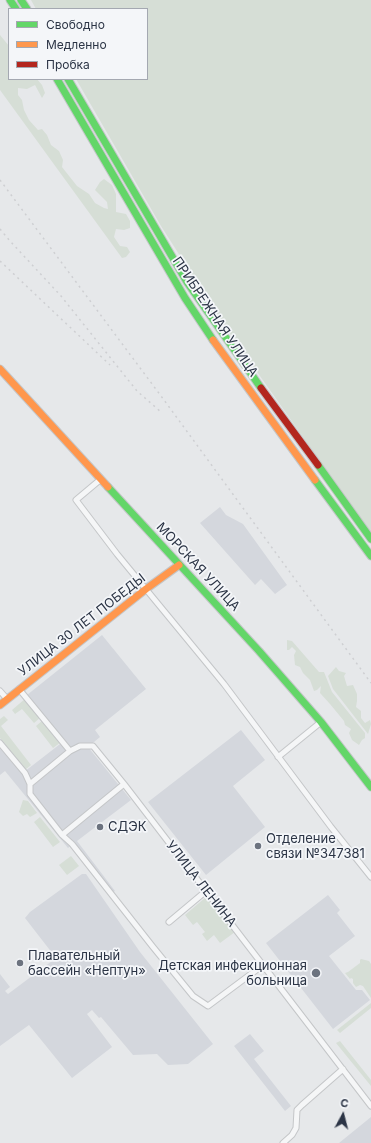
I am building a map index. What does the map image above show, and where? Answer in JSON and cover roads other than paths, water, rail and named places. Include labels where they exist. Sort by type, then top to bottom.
[{"type":"main road","name":"ПРИБРЕЖНАЯ УЛИЦА","points":[[58,80],[184,298],[371,556]]},
{"type":"main road","name":"ПРИБРЕЖНАЯ УЛИЦА","points":[[69,80],[187,282],[226,339],[371,539]]},
{"type":"main road","name":"МОРСКАЯ УЛИЦА","points":[[0,369],[259,651],[321,722],[371,787]]},
{"type":"main road","name":"УЛИЦА 30 ЛЕТ ПОБЕДЫ","points":[[0,704],[146,589],[179,565]]},
{"type":"street","points":[[101,479],[76,500],[117,554],[224,684],[347,848],[371,877]]},
{"type":"street","points":[[19,689],[70,751],[30,784]]},
{"type":"street","points":[[0,691],[7,699]]},
{"type":"street","points":[[278,757],[321,722]]},
{"type":"street","points":[[0,743],[24,773],[30,784],[30,794],[194,996],[208,1006],[263,965]]},
{"type":"street","name":"УЛИЦА ЛЕНИНА","points":[[70,751],[80,746],[93,746],[124,784],[371,1106]]},
{"type":"street","points":[[62,834],[124,784]]},
{"type":"street","points":[[169,922],[206,891]]},
{"type":"street","points":[[283,1143],[292,1135],[296,1128],[297,1110],[343,1069]]},
{"type":"railway","points":[[0,180],[164,400],[371,683]]},
{"type":"railway","points":[[0,229],[61,296],[137,391],[161,412]]},
{"type":"railway","points":[[0,261],[110,365]]},
{"type":"place","name":"СДЭК","points":[[100,827]]},
{"type":"place","name":"Отделение связи №347381","points":[[258,846]]},
{"type":"place","name":"Плавательный бассейн «Нептун»","points":[[20,963]]},
{"type":"place","name":"Детская инфекционная больница","points":[[316,973]]}]
